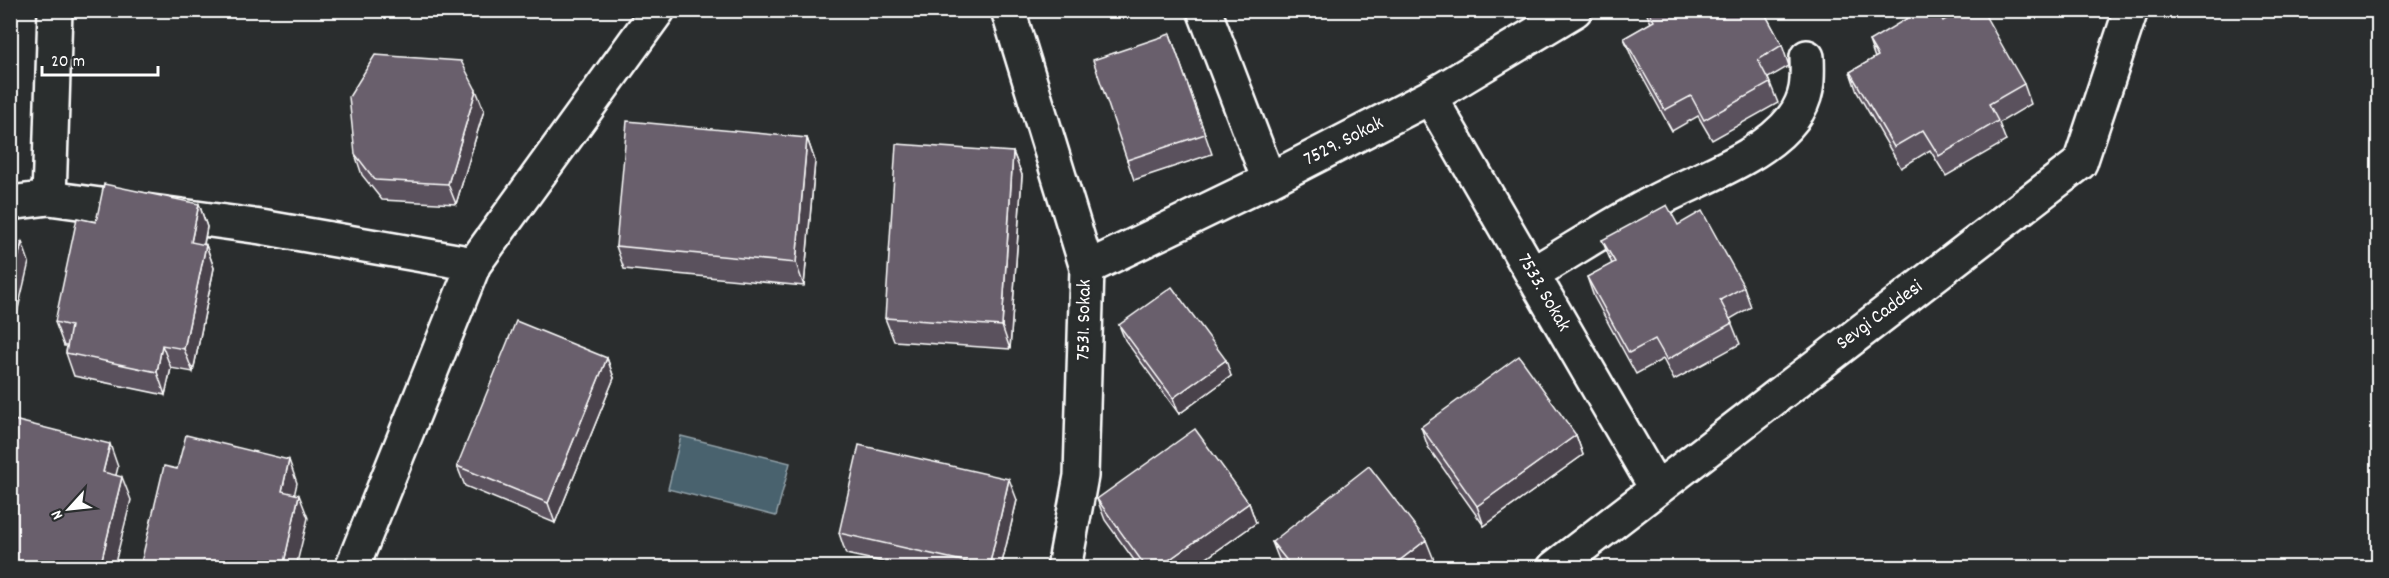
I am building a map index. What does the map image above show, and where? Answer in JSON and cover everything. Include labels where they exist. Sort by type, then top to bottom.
[{"type":"street","points":[[49,198],[55,10]]},
{"type":"street","points":[[352,567],[474,264],[658,10]]},
{"type":"street","name":"7531. Sokak","points":[[1008,10],[1087,268],[1081,476],[1064,567]]},
{"type":"street","points":[[1203,10],[1269,180]]},
{"type":"street","name":"7529. Sokak","points":[[1087,268],[1269,180],[1430,97],[1575,10]]},
{"type":"street","name":"Sevgi Caddesi","points":[[1554,567],[2079,163],[2131,10]]},
{"type":"street","points":[[1532,274],[1654,202],[1754,151],[1778,133],[1792,119],[1805,99],[1807,57]]},
{"type":"street","name":"7533. Sokak","points":[[1430,97],[1656,488]]},
{"type":"street","points":[[10,203],[49,198],[261,227],[474,264]]},
{"type":"water","points":[[681,436],[790,463],[776,516],[668,489]]},
{"type":"building","points":[[1648,10],[1763,10],[1782,45],[1758,60],[1770,83],[1704,120],[1691,96],[1665,110],[1624,38],[1654,21]]},
{"type":"building","points":[[1921,10],[1937,10],[1943,21],[1961,10],[1982,10],[2024,84],[1989,104],[1998,121],[1939,156],[1923,130],[1894,147],[1850,72],[1878,56],[1869,41]]},
{"type":"building","points":[[1170,34],[1205,134],[1127,160],[1093,60]]},
{"type":"building","points":[[375,55],[461,61],[476,90],[448,184],[375,180],[355,154],[349,97]]},
{"type":"building","points":[[627,121],[807,138],[796,263],[616,246]]},
{"type":"building","points":[[896,144],[1013,152],[1002,326],[885,318]]},
{"type":"building","points":[[104,184],[199,204],[191,242],[206,245],[184,349],[162,345],[157,372],[66,353],[71,326],[55,322],[77,218],[96,222]]},
{"type":"building","points":[[1667,205],[1678,225],[1702,211],[1744,287],[1720,300],[1732,323],[1667,360],[1655,339],[1629,353],[1587,277],[1615,262],[1602,240]]},
{"type":"building","points":[[10,240],[22,242],[10,291]]},
{"type":"building","points":[[1172,287],[1226,360],[1173,398],[1119,325]]},
{"type":"building","points":[[516,321],[607,358],[548,503],[457,466]]},
{"type":"building","points":[[1519,356],[1576,435],[1477,506],[1421,427]]},
{"type":"building","points":[[10,419],[110,444],[103,472],[122,477],[100,567],[10,567]]},
{"type":"building","points":[[1195,429],[1249,503],[1159,567],[1146,567],[1097,499]]},
{"type":"building","points":[[186,435],[289,460],[282,491],[299,495],[283,567],[140,567],[164,466],[177,469]]},
{"type":"building","points":[[859,445],[1009,479],[989,567],[839,533]]},
{"type":"building","points":[[1369,466],[1426,540],[1391,567],[1292,567],[1272,542]]},
{"type":"building","points":[[403,561],[418,567],[400,567]]}]
